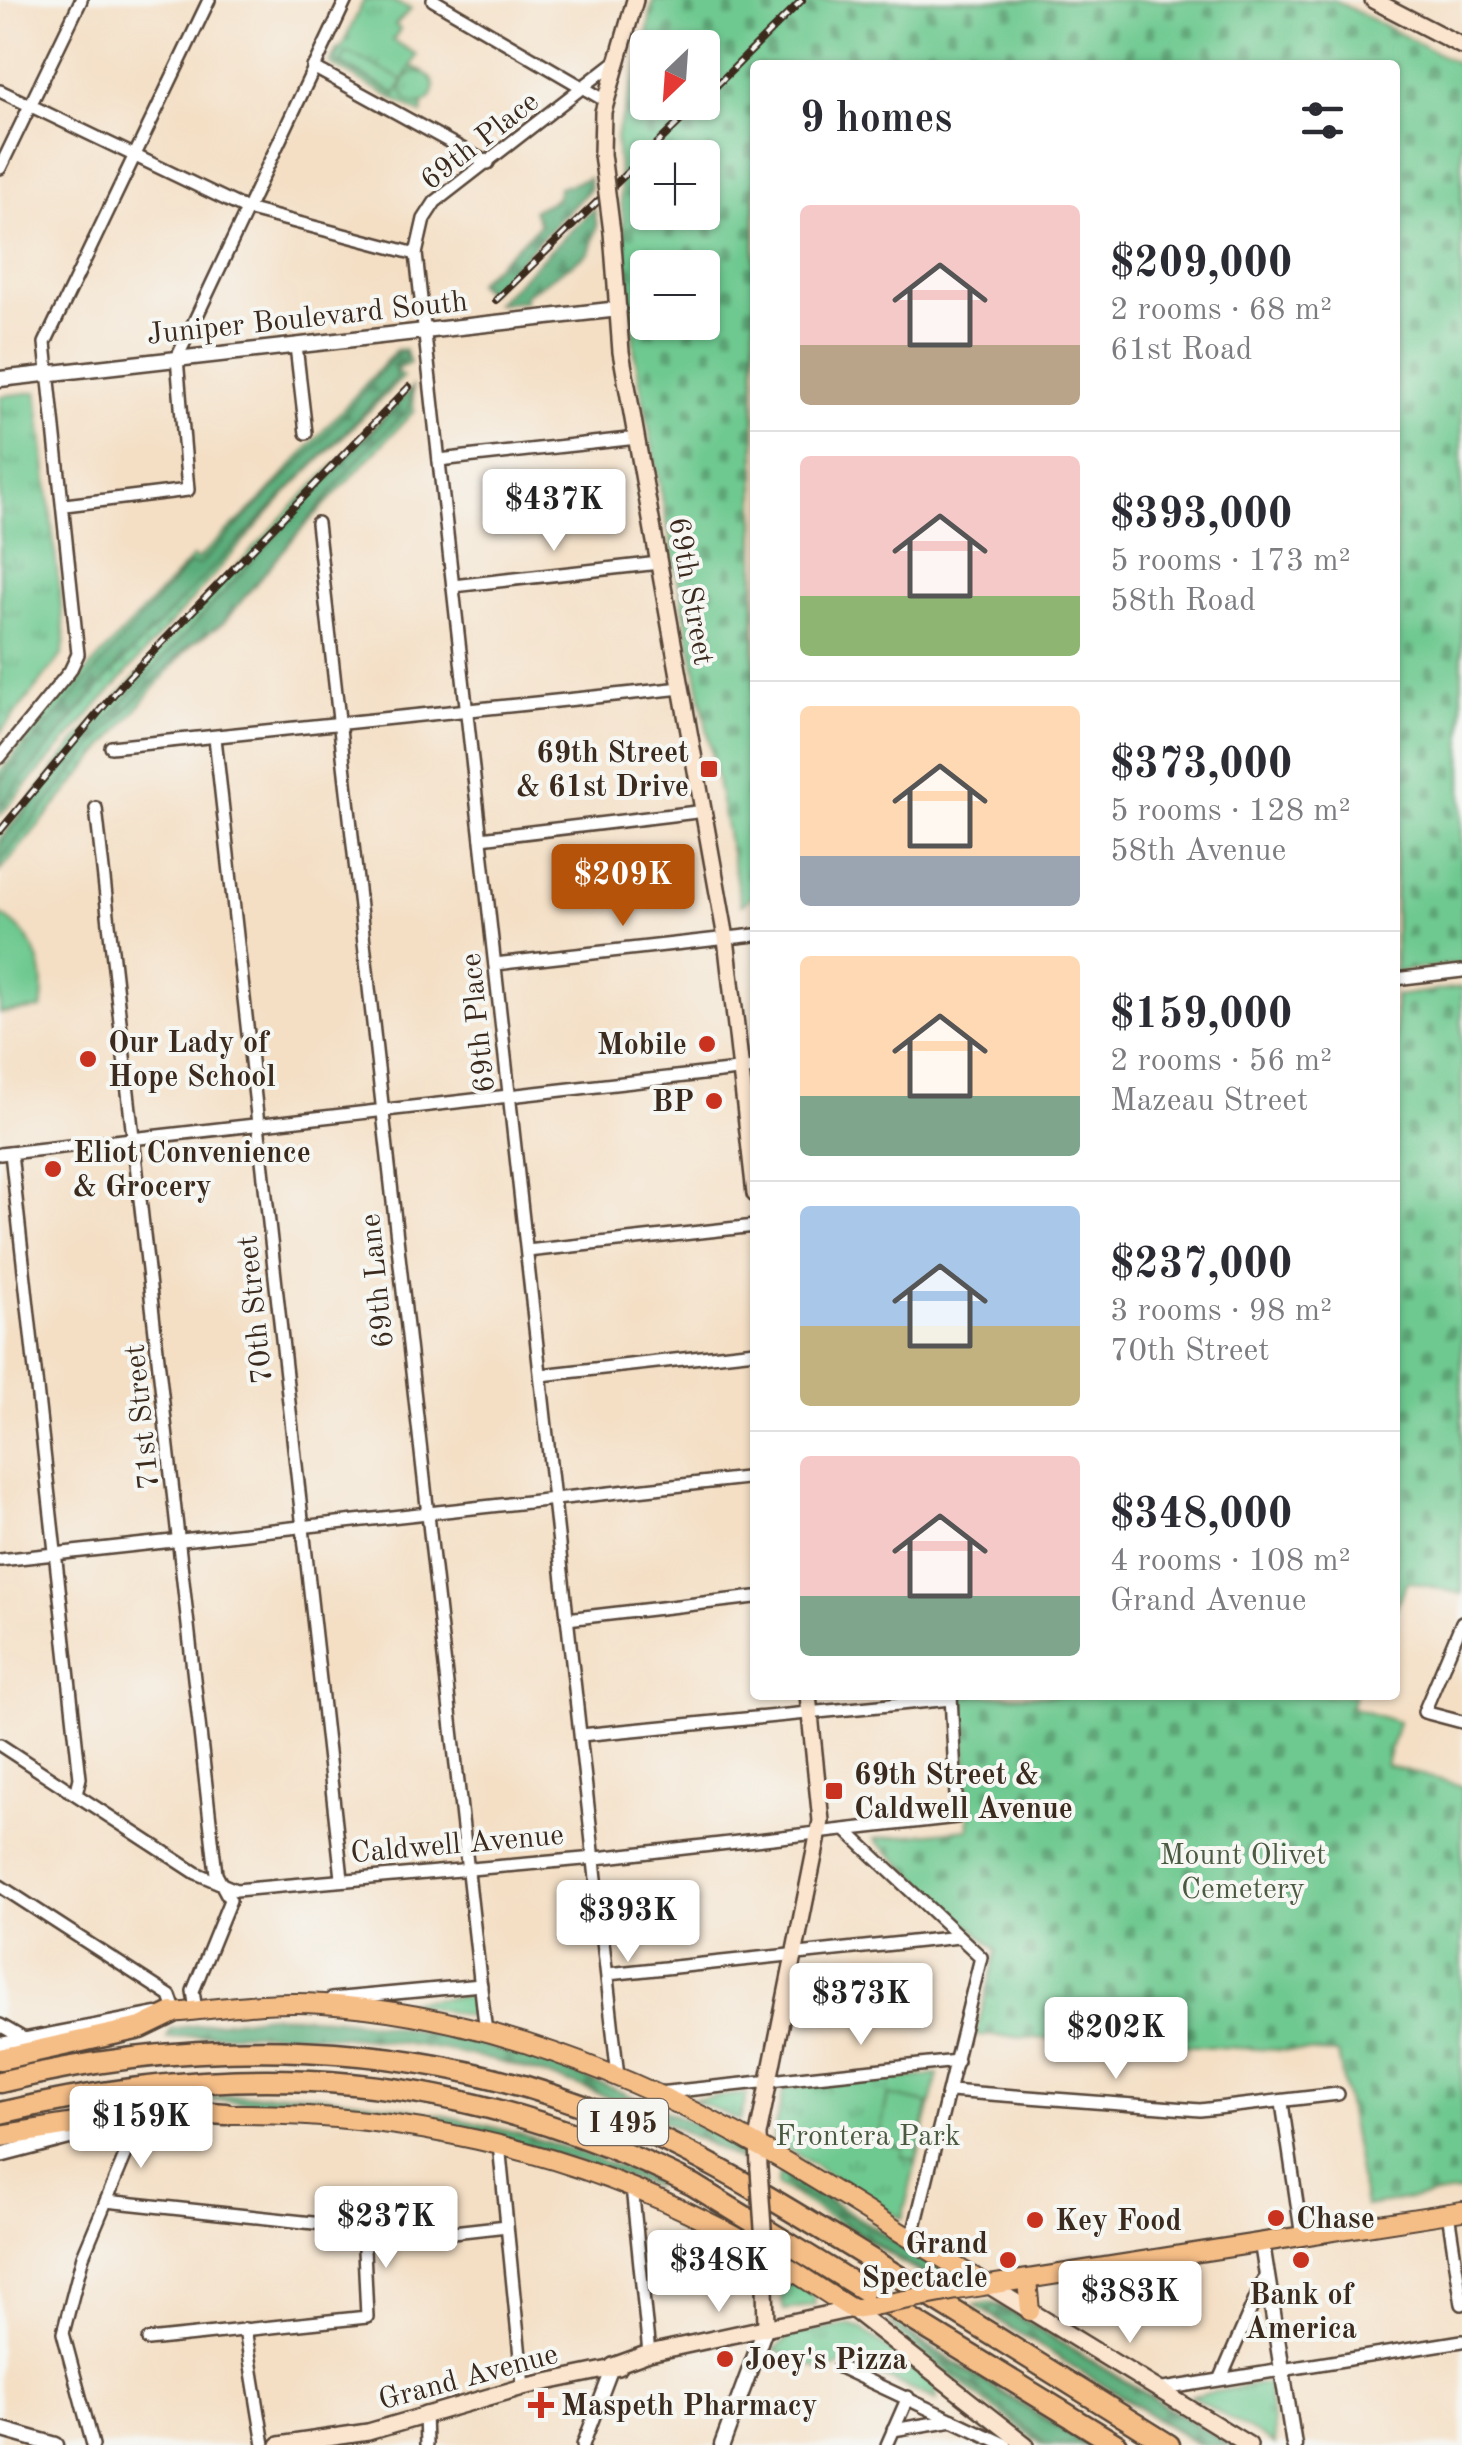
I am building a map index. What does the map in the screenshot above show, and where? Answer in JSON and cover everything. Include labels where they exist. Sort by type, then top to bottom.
[{"type":"highway","points":[[0,2059],[141,2028],[174,2013]]},
{"type":"highway","name":"I 495","points":[[0,2082],[148,2055],[265,2049],[418,2064],[531,2090],[641,2130],[742,2180],[1169,2445]]},
{"type":"highway","name":"I 495","points":[[0,2113],[136,2086],[252,2077],[405,2090],[516,2115],[624,2153],[693,2186],[1117,2445]]},
{"type":"highway","points":[[0,2136],[164,2110],[226,2114]]},
{"type":"main road","name":"69th Street","points":[[634,0],[606,101],[602,154],[621,352],[705,811],[748,1069],[750,1105]]},
{"type":"main road","points":[[1373,0],[1462,46]]},
{"type":"main road","points":[[766,2326],[758,2146],[820,1830],[809,1704]]},
{"type":"main road","points":[[174,2013],[294,2002],[374,2009],[486,2033],[618,2078],[758,2146],[1250,2445]]},
{"type":"main road","points":[[226,2114],[380,2122],[499,2144],[632,2187],[764,2248],[852,2309],[1026,2445]]},
{"type":"main road","name":"Grand Avenue","points":[[278,2445],[368,2432],[425,2413],[766,2326],[956,2290],[1455,2212]]},
{"type":"main road","points":[[1027,2280],[1030,2310]]},
{"type":"main road","name":"Grand Avenue","points":[[613,2366],[650,2352],[682,2348]]},
{"type":"street","points":[[0,168],[81,0]]},
{"type":"street","points":[[0,757],[70,671],[78,654],[45,343],[209,0]]},
{"type":"street","points":[[65,505],[188,490],[178,358],[346,0]]},
{"type":"street","points":[[432,0],[606,101]]},
{"type":"street","name":"69th Place","points":[[618,2078],[416,254],[424,219],[435,202],[621,57]]},
{"type":"street","points":[[314,67],[488,163]]},
{"type":"street","points":[[0,91],[246,210],[416,254]]},
{"type":"street","name":"Juniper Boulevard South","points":[[0,380],[619,309]]},
{"type":"street","points":[[296,346],[306,433]]},
{"type":"street","points":[[439,460],[637,438]]},
{"type":"street","name":"69th Lane","points":[[317,523],[486,2033]]},
{"type":"street","points":[[453,586],[659,563]]},
{"type":"street","points":[[110,748],[682,688]]},
{"type":"street","name":"70th Street","points":[[215,738],[342,1878]]},
{"type":"street","name":"71st Street","points":[[96,808],[216,1874],[230,1900],[194,1991],[196,2010]]},
{"type":"street","points":[[481,838],[705,811]]},
{"type":"street","points":[[495,964],[750,935]]},
{"type":"street","points":[[1400,978],[1462,970]]},
{"type":"street","points":[[76,1794],[80,1778],[56,1554],[6,1154],[748,1069]]},
{"type":"street","points":[[528,1251],[750,1227]]},
{"type":"street","points":[[541,1375],[750,1352]]},
{"type":"street","points":[[0,1560],[750,1478]]},
{"type":"street","points":[[567,1618],[750,1598]]},
{"type":"street","points":[[1462,1622],[1424,1712],[1462,1722]]},
{"type":"street","points":[[581,1735],[809,1704],[890,1700]]},
{"type":"street","name":"Caldwell Avenue","points":[[224,1888],[594,1857],[956,1817],[951,1700]]},
{"type":"street","points":[[0,1745],[224,1888]]},
{"type":"street","points":[[847,1831],[981,1957],[912,2239]]},
{"type":"street","points":[[0,1886],[170,1996],[174,2013],[0,2045]]},
{"type":"street","points":[[608,1974],[959,1937]]},
{"type":"street","points":[[294,2002],[481,1985]]},
{"type":"street","points":[[0,2025],[26,2040]]},
{"type":"street","points":[[655,2093],[957,2061]]},
{"type":"street","points":[[950,2091],[1200,2110],[1338,2094]]},
{"type":"street","points":[[1282,2103],[1302,2237]]},
{"type":"street","points":[[0,2155],[138,2125],[226,2114]]},
{"type":"street","points":[[92,2444],[62,2341],[83,2256],[138,2125]]},
{"type":"street","points":[[499,2144],[523,2388]]},
{"type":"street","points":[[632,2187],[650,2352]]},
{"type":"street","points":[[106,2200],[426,2235],[506,2226]]},
{"type":"street","points":[[1455,2212],[1462,2304]]},
{"type":"street","points":[[148,2340],[367,2317],[363,2227]]},
{"type":"street","points":[[1262,2244],[1294,2445]]},
{"type":"street","points":[[1221,2378],[1267,2272]]},
{"type":"street","points":[[722,2445],[766,2326]]},
{"type":"street","points":[[245,2328],[264,2445]]},
{"type":"street","points":[[1157,2390],[1462,2341]]},
{"type":"street","points":[[582,2445],[613,2366]]},
{"type":"street","points":[[839,2367],[1006,2445]]},
{"type":"street","points":[[886,2445],[908,2397]]},
{"type":"street","points":[[425,2413],[426,2445]]},
{"type":"street","points":[[893,2430],[955,2420]]},
{"type":"street","points":[[0,2430],[56,2445]]},
{"type":"green space","points":[[364,0],[390,0],[411,9],[395,25],[400,29],[393,40],[417,55],[396,94],[335,61]]},
{"type":"green space","points":[[653,0],[1334,0],[1462,66],[1462,963],[1400,971],[1400,60],[750,60],[750,898],[741,905],[634,340],[720,340],[720,250],[630,250],[630,298],[616,137],[630,93],[630,120],[720,120],[720,30],[648,30]]},
{"type":"green space","points":[[338,47],[335,62],[395,94],[411,66],[424,72],[420,71],[409,98],[423,105],[422,114],[330,64]]},
{"type":"green space","points":[[347,52],[403,80],[396,94],[341,63]]},
{"type":"green space","points":[[418,72],[430,76],[434,88],[430,100],[418,104],[406,100],[402,88],[406,76]]},
{"type":"green space","points":[[589,178],[590,189],[487,294],[476,283],[540,225],[533,210],[556,199],[559,188]]},
{"type":"green space","points":[[594,208],[597,227],[589,253],[525,295],[525,301],[495,304]]},
{"type":"green space","points":[[405,349],[410,363],[395,370],[403,377],[292,487],[0,815],[0,772],[46,715],[193,557],[197,560],[263,498],[396,350]]},
{"type":"green space","points":[[397,352],[406,353],[405,360],[395,367],[397,378],[104,681],[0,807],[0,781],[13,764],[189,564],[199,565],[320,442]]},
{"type":"green space","points":[[412,388],[414,411],[182,655],[0,871],[0,838],[78,739],[293,506]]},
{"type":"green space","points":[[412,388],[409,410],[365,452],[223,623],[187,647],[102,736],[0,862],[0,844],[54,776]]},
{"type":"green space","points":[[37,392],[65,640],[62,655],[0,733],[0,396]]},
{"type":"green space","points":[[0,914],[22,932],[36,954],[42,981],[41,1009],[0,1013]]},
{"type":"green space","points":[[1462,987],[1462,1594],[1408,1581],[1400,1598],[1400,995]]},
{"type":"green space","name":"Mount Olivet Cemetery","points":[[963,1700],[1353,1700],[1350,1707],[1398,1722],[1386,1765],[1462,1786],[1462,2191],[1365,2206],[1338,2053],[976,2035],[997,1950],[874,1839],[969,1829]]},
{"type":"green space","points":[[469,1996],[471,2017],[404,2001]]},
{"type":"green space","points":[[267,2015],[391,2026],[511,2053],[627,2094],[684,2119],[740,2146],[742,2161],[669,2124],[571,2083],[458,2053],[341,2036],[225,2034],[167,2038],[171,2029]]},
{"type":"green space","name":"Frontera Park","points":[[938,2075],[902,2219],[773,2140],[784,2088]]},
{"type":"green space","points":[[300,2093],[437,2114],[523,2135],[610,2163],[654,2181],[654,2187],[531,2148],[407,2120],[280,2104],[152,2099]]},
{"type":"green space","points":[[747,2094],[740,2121],[693,2099]]},
{"type":"green space","points":[[888,2095],[929,2104],[916,2160],[902,2157],[903,2148],[878,2142]]},
{"type":"green space","points":[[780,2170],[940,2267],[942,2276],[930,2280],[777,2185]]},
{"type":"green space","points":[[785,2177],[930,2265],[939,2271],[937,2275],[931,2277],[895,2257],[791,2190]]},
{"type":"green space","points":[[784,2278],[814,2295],[815,2305],[784,2310],[779,2285]]},
{"type":"green space","points":[[991,2302],[1231,2445],[1198,2445],[975,2305]]},
{"type":"green space","points":[[995,2305],[1229,2445],[1201,2445],[1001,2322],[987,2309]]},
{"type":"green space","points":[[889,2321],[1090,2445],[1042,2445],[901,2337]]},
{"type":"green space","points":[[848,2325],[862,2329],[935,2386],[937,2400],[846,2361],[826,2372],[774,2350],[790,2336]]},
{"type":"green space","points":[[902,2331],[1085,2445],[1047,2445]]},
{"type":"green space","points":[[1267,2383],[1275,2445],[1191,2396]]},
{"type":"railway","points":[[720,82],[802,0]]},
{"type":"railway","points":[[496,300],[681,120]]},
{"type":"railway","points":[[0,831],[123,683],[409,387]]},
{"type":"place","name":"69th Street & 61st Drive","points":[[709,769]]},
{"type":"place","name":"Mobile","points":[[707,1044]]},
{"type":"place","name":"Our Lady of Hope School","points":[[88,1059]]},
{"type":"place","name":"BP","points":[[714,1101]]},
{"type":"place","name":"Eliot Convenience & Grocery","points":[[53,1169]]},
{"type":"place","name":"69th Street & Caldwell Avenue","points":[[834,1791]]},
{"type":"place","name":"Chase","points":[[1276,2218]]},
{"type":"place","name":"Key Food","points":[[1035,2220]]},
{"type":"place","name":"Grand Spectacle","points":[[1008,2260]]},
{"type":"place","name":"Bank of America","points":[[1301,2260]]},
{"type":"place","name":"Joey's Pizza","points":[[725,2359]]},
{"type":"place","name":"Maspeth Pharmacy","points":[[541,2405]]}]
